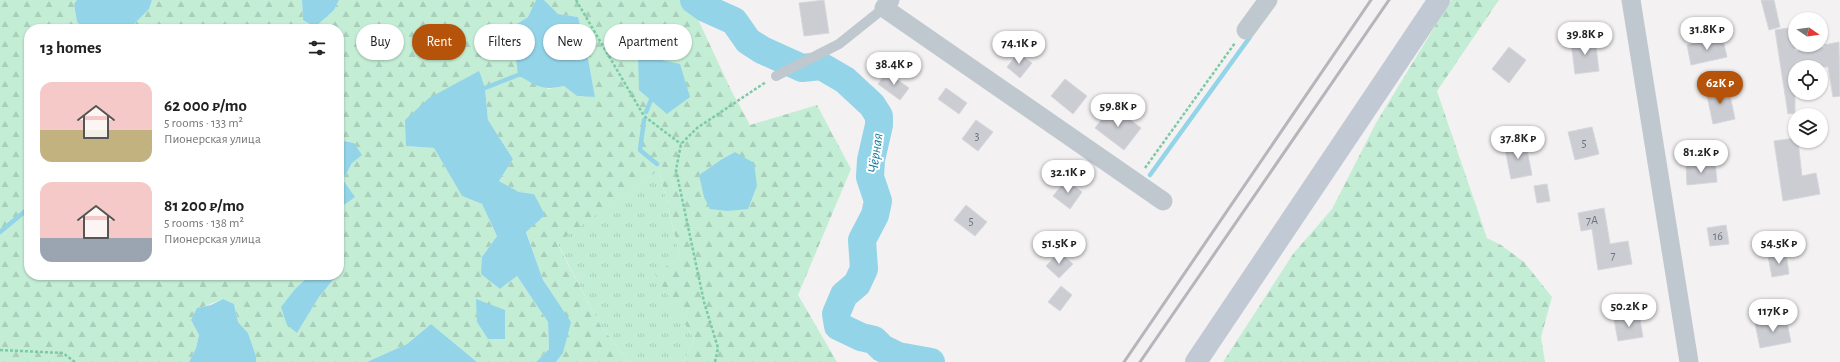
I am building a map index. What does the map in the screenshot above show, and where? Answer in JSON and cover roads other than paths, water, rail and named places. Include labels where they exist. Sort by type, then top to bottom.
[{"type":"street","points":[[1243,30],[1268,0]]},
{"type":"street","points":[[1196,362],[1439,0]]},
{"type":"street","points":[[1631,0],[1689,362]]},
{"type":"street","points":[[887,4],[1123,174],[1163,201]]},
{"type":"lane","points":[[776,76],[814,55],[839,44],[887,4]]},
{"type":"water","points":[[77,0],[152,0],[149,9],[134,24],[79,24],[77,22],[74,4]]},
{"type":"water","points":[[302,0],[339,0],[334,10],[318,24],[310,24],[303,20]]},
{"type":"water","points":[[536,0],[544,0],[558,14],[578,17],[580,24],[543,24],[543,60],[588,60],[595,97],[577,96],[564,86],[545,88],[518,75],[516,60],[535,60],[535,24],[517,24],[528,17]]},
{"type":"water","points":[[638,60],[661,60],[680,64],[690,97],[667,114],[639,90]]},
{"type":"water","points":[[479,71],[485,88],[488,120],[513,159],[499,181],[519,192],[534,194],[545,215],[526,232],[543,280],[571,322],[563,353],[556,362],[536,362],[549,349],[548,322],[517,276],[500,289],[481,274],[482,257],[497,236],[482,204],[462,196],[434,148],[406,146],[405,120],[429,98]]},
{"type":"water","points":[[344,141],[354,143],[362,155],[352,163],[344,178]]},
{"type":"water","points":[[735,152],[754,163],[757,186],[748,209],[728,211],[710,209],[704,197],[699,175]]},
{"type":"water","points":[[344,181],[355,197],[344,205]]},
{"type":"water","points":[[305,280],[333,280],[319,297],[297,333],[287,325],[281,307],[296,288]]},
{"type":"water","points":[[223,299],[234,304],[238,322],[248,333],[256,356],[256,362],[189,362],[196,348],[199,335],[191,320],[197,308],[211,305]]},
{"type":"water","points":[[476,299],[505,310],[505,339],[488,339],[477,322]]},
{"type":"water","points":[[431,324],[477,362],[367,362],[407,344]]},
{"type":"waterway","name":"Чёрная","points":[[694,0],[705,8],[734,21],[748,41],[762,50],[802,68],[821,66],[845,80],[872,105],[879,116],[879,125],[871,160],[870,177],[878,201],[875,215],[862,240],[864,269],[857,284],[844,295],[836,314],[838,326],[861,337],[874,340],[882,348],[898,356],[931,362]]},
{"type":"waterway","points":[[1150,175],[1250,37]]},
{"type":"waterway","points":[[485,88],[518,75]]},
{"type":"waterway","points":[[646,112],[651,100]]},
{"type":"waterway","points":[[644,120],[640,150],[657,164]]},
{"type":"waterway","points":[[0,232],[24,212]]},
{"type":"railway","points":[[1124,362],[1371,0]]},
{"type":"railway","points":[[1140,362],[1389,0]]}]
